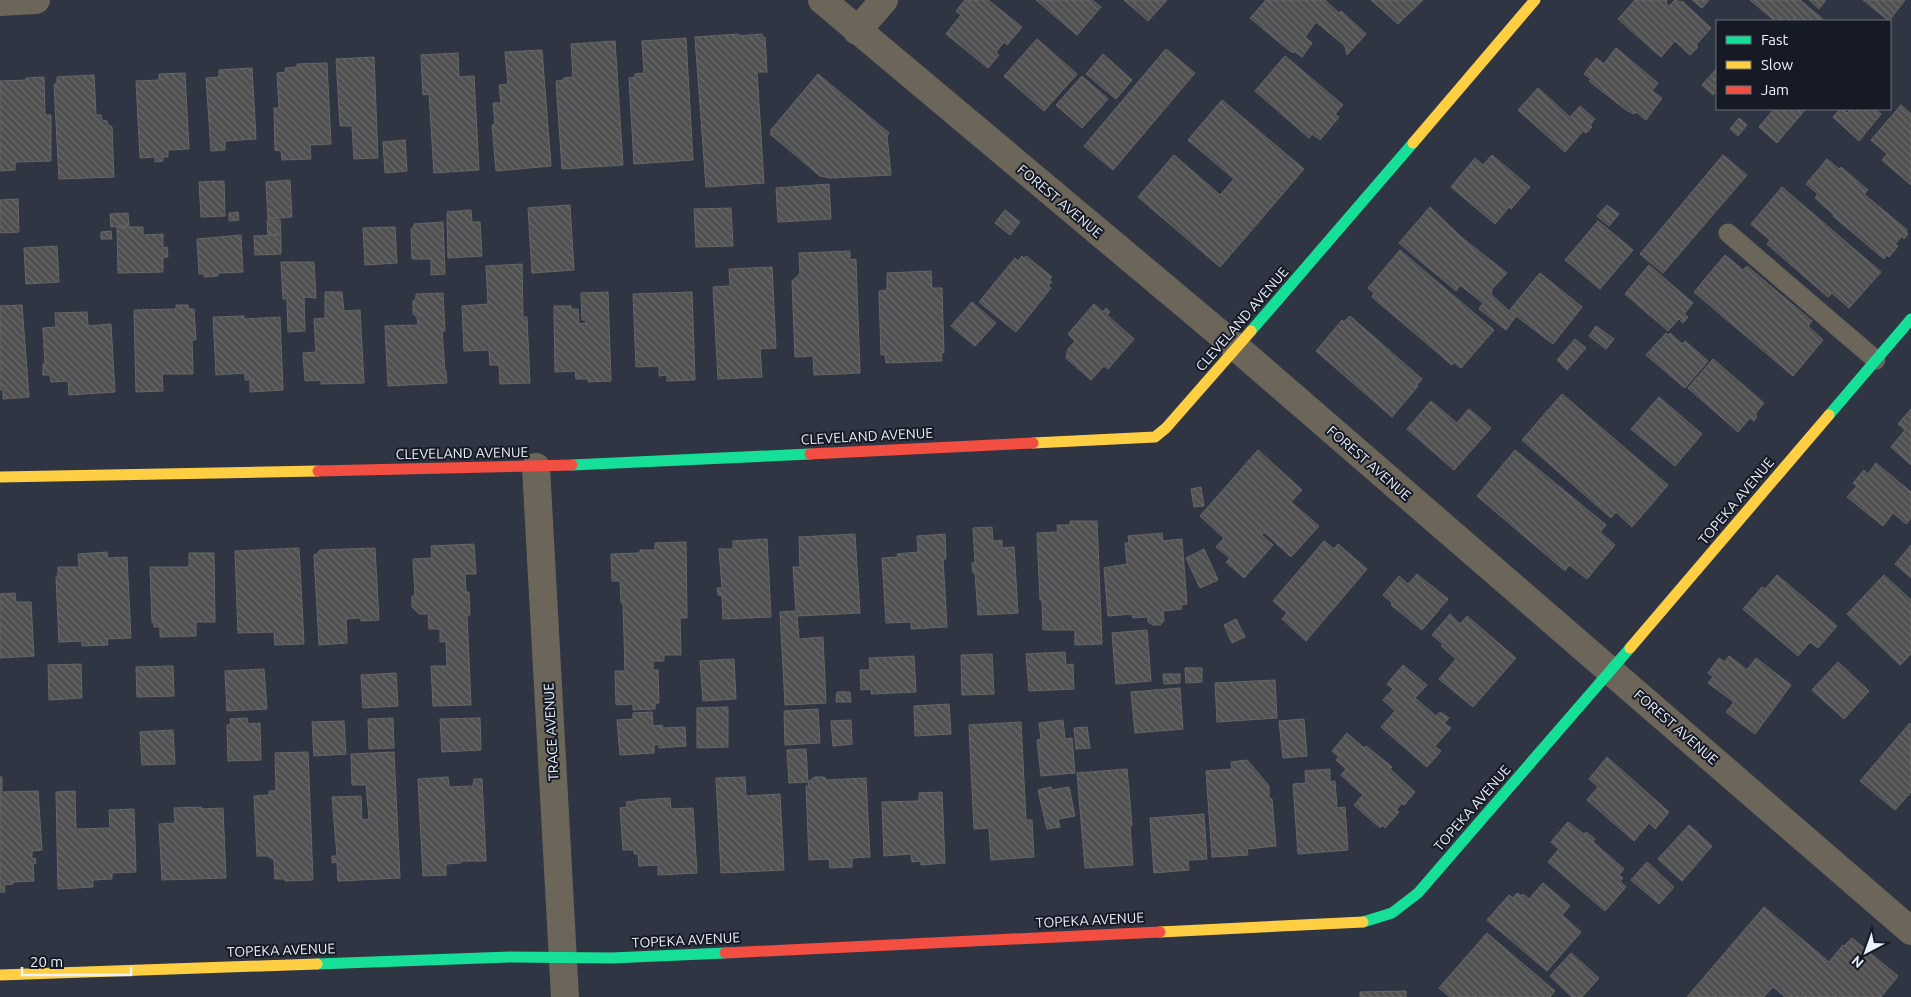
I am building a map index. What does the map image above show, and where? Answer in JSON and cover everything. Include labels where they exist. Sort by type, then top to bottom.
[{"type":"street","points":[[0,2],[36,0]]},
{"type":"street","name":"FOREST AVENUE","points":[[822,0],[1237,348],[1911,931]]},
{"type":"street","points":[[857,31],[884,0]]},
{"type":"street","name":"CLEVELAND AVENUE","points":[[0,477],[536,467],[1155,437],[1166,428],[1237,348],[1535,0]]},
{"type":"street","name":"TOPEKA AVENUE","points":[[0,975],[511,957],[632,957],[1363,922],[1392,913],[1418,893],[1586,698],[1611,672],[1911,319]]},
{"type":"street","name":"TRACE AVENUE","points":[[536,467],[565,997]]},
{"type":"lane","points":[[1728,233],[1876,360]]},
{"type":"building","points":[[965,0],[988,0],[1022,27],[1007,45],[1004,42],[996,52],[999,55],[988,68],[946,34],[961,15],[956,11]]},
{"type":"building","points":[[1036,0],[1092,0],[1101,7],[1077,35]]},
{"type":"building","points":[[1124,0],[1167,0],[1148,21]]},
{"type":"building","points":[[1266,0],[1325,0],[1339,13],[1341,11],[1366,34],[1347,55],[1345,46],[1316,22],[1305,37],[1312,43],[1302,57],[1286,48],[1250,18]]},
{"type":"building","points":[[1371,0],[1423,0],[1398,24]]},
{"type":"building","points":[[1635,0],[1666,0],[1669,6],[1675,0],[1682,1],[1711,28],[1690,55],[1675,41],[1661,57],[1618,19]]},
{"type":"building","points":[[1692,0],[1709,0],[1702,8]]},
{"type":"building","points":[[1750,0],[1800,0],[1824,20],[1774,20]]},
{"type":"building","points":[[1809,0],[1825,0],[1825,1],[1819,9]]},
{"type":"building","points":[[1863,0],[1905,0],[1890,20]]},
{"type":"building","points":[[739,34],[738,36],[762,34],[763,38],[765,37],[767,72],[757,72],[764,183],[706,187],[695,37]]},
{"type":"building","points":[[686,38],[693,160],[634,164],[629,78],[635,77],[635,74],[644,73],[642,41]]},
{"type":"building","points":[[1037,39],[1077,74],[1044,111],[1004,76]]},
{"type":"building","points":[[615,41],[623,165],[562,169],[556,81],[573,77],[571,44]]},
{"type":"building","points":[[1616,48],[1658,83],[1652,91],[1662,98],[1646,120],[1636,112],[1634,114],[1626,110],[1589,81],[1591,79],[1584,74],[1596,58],[1604,64]]},
{"type":"building","points":[[1166,49],[1195,73],[1113,170],[1084,146]]},
{"type":"building","points":[[542,50],[551,166],[496,171],[492,125],[495,124],[493,103],[501,103],[499,85],[508,84],[505,52]]},
{"type":"building","points":[[458,53],[459,77],[474,76],[479,170],[434,173],[429,94],[423,95],[421,55]]},
{"type":"building","points":[[1103,54],[1132,80],[1116,99],[1086,74]]},
{"type":"building","points":[[1285,56],[1343,105],[1335,114],[1339,117],[1320,140],[1312,134],[1309,138],[1255,91]]},
{"type":"building","points":[[374,57],[378,158],[354,159],[352,126],[340,126],[336,59]]},
{"type":"building","points":[[327,63],[331,144],[310,145],[311,159],[282,160],[281,151],[275,150],[274,108],[279,108],[277,73],[286,72],[285,68],[297,67],[297,64]]},
{"type":"building","points":[[252,68],[256,139],[225,141],[225,150],[211,151],[206,78],[219,77],[219,70]]},
{"type":"building","points":[[1716,69],[1716,91],[1713,95],[1702,85]]},
{"type":"building","points":[[185,73],[189,149],[168,150],[168,157],[163,157],[163,161],[155,162],[155,157],[140,158],[136,81],[159,80],[159,74]]},
{"type":"building","points":[[818,74],[889,133],[887,136],[891,175],[830,178],[820,176],[770,134],[772,132],[770,131]]},
{"type":"building","points":[[94,75],[96,115],[101,115],[102,120],[107,121],[108,125],[112,127],[114,177],[59,179],[54,84],[57,84],[57,77]]},
{"type":"building","points":[[1082,76],[1108,99],[1082,128],[1056,105]]},
{"type":"building","points":[[44,77],[45,115],[51,115],[51,161],[15,162],[15,170],[0,171],[0,81]]},
{"type":"building","points":[[1538,88],[1570,117],[1580,106],[1595,119],[1590,125],[1592,127],[1586,133],[1583,131],[1565,152],[1518,110]]},
{"type":"building","points":[[1222,100],[1304,169],[1220,267],[1138,197],[1174,155],[1220,195],[1234,179],[1188,140]]},
{"type":"building","points":[[1901,105],[1911,114],[1911,185],[1882,160],[1887,154],[1871,140]]},
{"type":"building","points":[[1773,110],[1805,110],[1777,143],[1759,127]]},
{"type":"building","points":[[1839,110],[1844,110],[1847,113],[1850,110],[1876,110],[1881,114],[1859,141],[1833,117]]},
{"type":"building","points":[[1739,118],[1747,125],[1738,136],[1730,129]]},
{"type":"building","points":[[405,140],[407,171],[385,173],[383,142]]},
{"type":"building","points":[[1492,155],[1530,187],[1511,209],[1509,207],[1495,224],[1451,187],[1475,158],[1483,165]]},
{"type":"building","points":[[1723,155],[1747,175],[1663,273],[1640,254]]},
{"type":"building","points":[[1827,159],[1839,169],[1841,167],[1868,190],[1864,194],[1907,230],[1908,234],[1904,239],[1902,236],[1895,244],[1898,246],[1889,257],[1887,255],[1884,259],[1833,216],[1815,198],[1818,194],[1806,184]]},
{"type":"building","points":[[290,180],[292,217],[268,219],[266,182]]},
{"type":"building","points":[[224,181],[225,216],[201,217],[199,182]]},
{"type":"building","points":[[829,184],[831,219],[778,222],[776,188]]},
{"type":"building","points":[[1782,187],[1881,272],[1849,308],[1832,293],[1828,297],[1767,244],[1770,240],[1751,224]]},
{"type":"building","points":[[18,199],[19,232],[0,233],[0,200]]},
{"type":"building","points":[[570,205],[574,270],[532,273],[528,208]]},
{"type":"building","points":[[1607,205],[1619,214],[1609,226],[1597,216]]},
{"type":"building","points":[[1430,207],[1461,237],[1507,273],[1491,290],[1491,294],[1509,311],[1540,273],[1582,307],[1553,344],[1516,316],[1506,330],[1479,309],[1483,303],[1460,285],[1456,291],[1399,243]]},
{"type":"building","points":[[731,208],[733,246],[696,247],[694,209]]},
{"type":"building","points":[[471,210],[472,222],[480,222],[482,256],[448,258],[447,212]]},
{"type":"building","points":[[1005,210],[1020,222],[1010,235],[995,223]]},
{"type":"building","points":[[238,212],[239,220],[229,221],[229,213]]},
{"type":"building","points":[[128,213],[129,226],[111,227],[110,214]]},
{"type":"building","points":[[267,220],[280,220],[281,234],[268,235]]},
{"type":"building","points":[[1598,221],[1633,250],[1600,289],[1565,260]]},
{"type":"building","points":[[443,222],[445,274],[431,275],[431,259],[412,259],[411,229],[414,224]]},
{"type":"building","points":[[117,227],[143,227],[143,235],[163,234],[163,248],[167,247],[168,257],[163,257],[163,272],[118,273]]},
{"type":"building","points":[[395,227],[397,263],[365,265],[363,228]]},
{"type":"building","points":[[111,231],[112,239],[101,239],[101,232]]},
{"type":"building","points":[[241,235],[243,272],[218,273],[218,276],[204,277],[204,274],[199,274],[197,239]]},
{"type":"building","points":[[281,235],[281,254],[255,255],[254,236]]},
{"type":"building","points":[[57,246],[59,282],[26,284],[24,248]]},
{"type":"building","points":[[1400,250],[1494,330],[1461,368],[1454,362],[1452,365],[1372,297],[1374,293],[1368,288]]},
{"type":"building","points":[[850,251],[850,260],[856,259],[860,373],[814,375],[813,356],[795,357],[792,281],[800,274],[799,253]]},
{"type":"building","points":[[1725,255],[1743,270],[1747,266],[1812,321],[1808,326],[1823,340],[1793,376],[1694,292]]},
{"type":"building","points":[[1022,256],[1024,259],[1026,256],[1052,277],[1049,280],[1052,282],[1048,286],[1051,288],[1016,332],[979,302],[1015,258],[1018,261]]},
{"type":"building","points":[[281,262],[314,262],[316,298],[304,297],[305,331],[288,332],[287,299],[283,299]]},
{"type":"building","points":[[522,264],[523,317],[527,317],[530,383],[500,384],[499,365],[490,365],[489,350],[464,351],[462,306],[488,304],[486,266]]},
{"type":"building","points":[[1649,265],[1693,303],[1684,314],[1688,317],[1683,323],[1679,319],[1668,331],[1625,294]]},
{"type":"building","points":[[772,267],[776,348],[760,349],[762,377],[718,379],[713,287],[730,286],[729,269]]},
{"type":"building","points":[[931,271],[932,288],[942,288],[944,353],[941,352],[942,361],[886,363],[885,354],[881,355],[879,291],[887,290],[887,273]]},
{"type":"building","points":[[325,292],[342,292],[344,311],[360,310],[364,383],[321,384],[321,380],[305,381],[303,353],[316,352],[314,319],[325,318]]},
{"type":"building","points":[[608,292],[611,381],[588,382],[588,379],[576,379],[575,371],[555,372],[554,306],[571,306],[571,309],[578,309],[579,324],[586,323],[586,320],[582,320],[581,293]]},
{"type":"building","points":[[692,292],[695,380],[667,381],[667,375],[659,376],[659,366],[636,367],[633,294]]},
{"type":"building","points":[[443,293],[445,331],[442,331],[447,383],[388,386],[385,326],[418,325],[417,317],[413,314],[413,301],[416,298],[416,294]]},
{"type":"building","points":[[972,302],[996,323],[975,346],[951,326]]},
{"type":"building","points":[[1094,304],[1103,312],[1106,308],[1110,312],[1107,315],[1134,339],[1108,369],[1104,366],[1091,380],[1066,358],[1068,349],[1075,341],[1068,334]]},
{"type":"building","points":[[22,305],[29,397],[3,399],[3,390],[0,390],[0,306]]},
{"type":"building","points":[[176,305],[188,305],[189,309],[194,309],[196,340],[192,340],[193,374],[162,374],[163,391],[136,392],[134,310],[176,309]]},
{"type":"building","points":[[87,312],[88,326],[111,324],[115,392],[69,395],[68,381],[51,382],[50,375],[43,375],[43,364],[45,364],[43,328],[56,327],[55,313]]},
{"type":"building","points":[[244,316],[244,319],[280,317],[283,390],[250,392],[250,380],[245,380],[245,373],[216,375],[213,317]]},
{"type":"building","points":[[1350,316],[1422,379],[1392,417],[1316,351],[1342,320],[1344,322]]},
{"type":"building","points":[[1596,326],[1614,339],[1606,349],[1589,336]]},
{"type":"building","points":[[1666,333],[1669,335],[1670,333],[1682,344],[1685,341],[1708,361],[1685,388],[1646,355]]},
{"type":"building","points":[[1575,339],[1586,348],[1567,370],[1557,360]]},
{"type":"building","points":[[1713,359],[1764,403],[1755,414],[1757,416],[1754,421],[1750,418],[1738,432],[1688,388]]},
{"type":"building","points":[[1562,394],[1668,485],[1632,527],[1616,512],[1611,518],[1522,440]]},
{"type":"building","points":[[1659,397],[1702,434],[1675,466],[1631,429]]},
{"type":"building","points":[[1431,401],[1457,423],[1469,409],[1491,428],[1454,470],[1407,429]]},
{"type":"building","points":[[1911,409],[1911,465],[1891,447],[1905,430],[1898,424]]},
{"type":"building","points":[[1258,450],[1302,490],[1291,502],[1319,526],[1291,557],[1264,532],[1262,535],[1273,545],[1244,578],[1226,562],[1230,558],[1216,547],[1224,538],[1200,516]]},
{"type":"building","points":[[1515,450],[1606,525],[1600,532],[1615,545],[1587,579],[1569,565],[1565,571],[1477,496]]},
{"type":"building","points":[[1876,463],[1911,492],[1911,518],[1906,524],[1893,513],[1883,526],[1847,497],[1857,486],[1853,483],[1864,470],[1868,474]]},
{"type":"building","points":[[1201,487],[1204,506],[1194,507],[1191,489]]},
{"type":"building","points":[[1070,521],[1097,521],[1102,644],[1075,645],[1075,630],[1043,630],[1037,533],[1058,532],[1057,525],[1070,525]]},
{"type":"building","points":[[992,527],[993,541],[1002,540],[1002,548],[1014,547],[1018,613],[978,615],[975,573],[973,573],[972,563],[975,563],[973,528]]},
{"type":"building","points":[[1162,533],[1163,541],[1182,539],[1187,604],[1181,605],[1182,609],[1163,611],[1164,621],[1160,625],[1153,625],[1148,622],[1148,617],[1133,618],[1132,614],[1108,616],[1104,568],[1127,564],[1125,543],[1129,543],[1128,536]]},
{"type":"building","points":[[855,534],[860,613],[797,616],[799,639],[823,637],[826,703],[785,705],[780,612],[796,611],[793,567],[800,567],[799,537]]},
{"type":"building","points":[[945,534],[946,559],[943,559],[947,627],[911,629],[911,622],[886,623],[882,558],[898,557],[897,554],[918,552],[917,536]]},
{"type":"building","points":[[767,539],[771,617],[723,619],[722,596],[718,595],[717,588],[722,588],[719,549],[733,549],[733,541]]},
{"type":"building","points":[[1324,541],[1334,549],[1338,544],[1367,569],[1306,641],[1282,619],[1287,613],[1273,601]]},
{"type":"building","points":[[686,542],[687,618],[680,618],[681,655],[664,655],[664,661],[653,661],[653,670],[658,670],[659,703],[655,703],[655,709],[633,710],[633,704],[616,705],[615,671],[625,671],[623,603],[621,603],[620,581],[612,581],[611,554],[640,553],[640,550],[655,550],[655,543]]},
{"type":"building","points":[[474,544],[476,574],[465,574],[466,592],[469,592],[470,615],[467,615],[471,705],[433,706],[431,666],[447,666],[446,641],[440,642],[440,629],[429,629],[428,614],[419,614],[412,607],[412,597],[415,594],[413,559],[432,558],[431,546]]},
{"type":"building","points":[[1911,545],[1911,578],[1895,564]]},
{"type":"building","points":[[299,548],[304,644],[275,645],[274,632],[238,633],[235,551]]},
{"type":"building","points":[[375,548],[379,620],[361,621],[360,618],[346,619],[347,643],[319,645],[314,555],[320,550]]},
{"type":"building","points":[[1204,549],[1218,580],[1200,588],[1186,558]]},
{"type":"building","points":[[107,552],[108,558],[127,557],[131,638],[107,639],[108,645],[82,646],[82,641],[59,642],[56,577],[58,576],[58,567],[79,567],[78,554]]},
{"type":"building","points":[[189,553],[214,553],[215,622],[196,622],[196,636],[160,637],[160,627],[154,627],[154,622],[152,623],[150,567],[189,567]]},
{"type":"building","points":[[1417,574],[1448,599],[1422,630],[1391,605],[1392,603],[1383,595],[1399,576],[1408,584]]},
{"type":"building","points":[[1777,575],[1837,626],[1818,648],[1810,642],[1798,656],[1743,609],[1762,587],[1765,589]]},
{"type":"building","points":[[1884,575],[1911,600],[1911,654],[1900,665],[1847,614]]},
{"type":"building","points":[[15,593],[16,602],[31,602],[34,656],[0,658],[0,594]]},
{"type":"building","points":[[1450,614],[1460,624],[1467,616],[1516,658],[1473,707],[1439,679],[1456,659],[1432,635]]},
{"type":"building","points":[[1236,619],[1245,637],[1232,643],[1224,625]]},
{"type":"building","points":[[1147,630],[1151,681],[1116,684],[1112,633]]},
{"type":"building","points":[[1065,652],[1066,665],[1073,664],[1074,689],[1029,691],[1026,654]]},
{"type":"building","points":[[992,654],[994,694],[962,695],[961,655]]},
{"type":"building","points":[[914,656],[916,692],[871,694],[871,689],[861,690],[860,670],[870,670],[869,658]]},
{"type":"building","points":[[1729,656],[1747,670],[1756,658],[1791,685],[1755,734],[1726,712],[1734,702],[1708,683],[1713,677],[1708,673],[1719,658],[1725,662]]},
{"type":"building","points":[[734,659],[736,699],[703,701],[700,661]]},
{"type":"building","points":[[1838,662],[1869,691],[1844,719],[1812,690]]},
{"type":"building","points":[[81,664],[82,698],[49,700],[48,665]]},
{"type":"building","points":[[1403,665],[1427,685],[1415,698],[1436,716],[1440,712],[1449,718],[1444,723],[1451,728],[1435,746],[1441,751],[1427,767],[1381,727],[1395,711],[1383,700],[1393,689],[1387,684]]},
{"type":"building","points":[[173,666],[174,696],[137,697],[136,667]]},
{"type":"building","points":[[1185,668],[1202,668],[1202,682],[1186,683]]},
{"type":"building","points":[[264,669],[267,709],[227,711],[225,671]]},
{"type":"building","points":[[396,673],[398,706],[363,708],[361,675]]},
{"type":"building","points":[[1163,674],[1180,674],[1180,683],[1164,684]]},
{"type":"building","points":[[1275,680],[1277,718],[1217,722],[1215,683]]},
{"type":"building","points":[[1180,688],[1183,729],[1135,733],[1131,692]]},
{"type":"building","points":[[837,692],[850,692],[851,702],[836,702]]},
{"type":"building","points":[[949,704],[951,734],[915,736],[914,706]]},
{"type":"building","points":[[728,707],[728,747],[697,748],[697,708]]},
{"type":"building","points":[[818,709],[820,743],[785,745],[784,711]]},
{"type":"building","points":[[652,712],[653,726],[662,725],[663,728],[685,727],[686,746],[659,748],[659,744],[654,745],[654,753],[620,755],[617,720],[633,719],[633,713]]},
{"type":"building","points":[[247,718],[248,724],[260,723],[261,760],[228,761],[227,725],[231,724],[230,719]]},
{"type":"building","points":[[393,718],[394,748],[369,749],[368,719]]},
{"type":"building","points":[[480,718],[481,750],[442,752],[440,719]]},
{"type":"building","points":[[1304,719],[1307,756],[1283,758],[1279,721]]},
{"type":"building","points":[[851,720],[852,744],[833,746],[831,721]]},
{"type":"building","points":[[1063,720],[1065,739],[1072,738],[1075,773],[1041,776],[1037,740],[1041,739],[1039,723]]},
{"type":"building","points":[[344,721],[346,754],[314,756],[312,722]]},
{"type":"building","points":[[1021,722],[1026,820],[1032,820],[1034,857],[991,860],[989,828],[974,829],[969,725]]},
{"type":"building","points":[[1910,723],[1911,792],[1895,810],[1860,781]]},
{"type":"building","points":[[1087,727],[1090,748],[1076,749],[1074,728]]},
{"type":"building","points":[[173,730],[175,764],[142,765],[140,732]]},
{"type":"building","points":[[1347,733],[1364,748],[1366,746],[1392,767],[1390,769],[1415,792],[1404,805],[1402,803],[1396,810],[1399,812],[1385,828],[1382,825],[1380,828],[1354,805],[1363,795],[1341,775],[1346,769],[1336,760],[1339,757],[1332,751]]},
{"type":"building","points":[[806,749],[808,782],[789,783],[787,750]]},
{"type":"building","points":[[308,752],[313,880],[285,881],[285,879],[275,879],[274,860],[268,856],[257,856],[254,796],[269,795],[269,791],[276,791],[275,753]]},
{"type":"building","points":[[394,752],[400,878],[338,881],[337,862],[332,863],[332,856],[337,856],[332,797],[361,796],[362,820],[369,819],[366,785],[352,785],[351,754]]},
{"type":"building","points":[[1607,757],[1669,812],[1655,829],[1649,823],[1634,841],[1587,800],[1598,787],[1589,779]]},
{"type":"building","points":[[1247,760],[1269,786],[1276,846],[1247,849],[1248,855],[1212,857],[1206,771],[1232,769],[1231,762]]},
{"type":"building","points":[[1127,769],[1133,865],[1085,868],[1077,773]]},
{"type":"building","points":[[1330,769],[1330,782],[1335,781],[1337,808],[1345,807],[1348,850],[1298,854],[1293,784],[1306,783],[1305,771]]},
{"type":"building","points":[[0,777],[2,777],[2,792],[38,791],[42,850],[32,851],[32,859],[35,858],[36,863],[33,864],[34,881],[13,882],[13,884],[4,885],[5,892],[0,892]]},
{"type":"building","points":[[448,777],[449,787],[473,786],[474,779],[482,779],[486,861],[461,861],[461,863],[446,864],[446,875],[423,876],[418,779]]},
{"type":"building","points":[[745,777],[746,796],[780,794],[784,870],[721,873],[716,778]]},
{"type":"building","points":[[815,777],[824,777],[827,780],[866,778],[870,857],[852,858],[852,867],[830,868],[829,859],[809,860],[806,786],[809,786],[808,782]]},
{"type":"building","points":[[1051,787],[1051,790],[1069,787],[1075,816],[1058,819],[1060,827],[1047,829],[1038,790]]},
{"type":"building","points":[[75,791],[76,829],[110,828],[109,810],[134,809],[136,872],[112,873],[112,879],[93,880],[93,887],[58,889],[56,792]]},
{"type":"building","points":[[942,792],[945,863],[921,865],[921,861],[912,862],[911,854],[884,856],[882,802],[919,801],[919,793]]},
{"type":"building","points":[[670,798],[671,809],[693,808],[697,873],[658,875],[658,865],[639,866],[638,854],[634,854],[634,850],[623,850],[620,808],[627,807],[626,802],[636,800]]},
{"type":"building","points":[[201,807],[202,809],[223,808],[226,878],[162,880],[159,824],[175,823],[174,808]]},
{"type":"building","points":[[1204,814],[1207,859],[1188,860],[1189,870],[1154,873],[1150,818]]},
{"type":"building","points":[[1568,822],[1584,834],[1586,832],[1595,839],[1593,842],[1624,869],[1619,875],[1623,878],[1620,881],[1626,887],[1605,911],[1548,862],[1559,849],[1551,842]]},
{"type":"building","points":[[1689,825],[1712,846],[1682,881],[1658,859]]},
{"type":"building","points":[[1647,862],[1674,887],[1659,904],[1631,880]]},
{"type":"building","points":[[1543,883],[1570,906],[1562,915],[1581,932],[1547,971],[1487,920],[1509,895],[1513,898],[1517,893],[1521,896],[1523,894],[1529,899]]},
{"type":"building","points":[[1764,907],[1829,962],[1843,945],[1852,938],[1898,976],[1881,997],[1785,997],[1773,987],[1764,997],[1687,997]]},
{"type":"building","points":[[1487,933],[1555,991],[1550,997],[1450,997],[1439,988]]},
{"type":"building","points":[[1571,953],[1599,978],[1582,997],[1572,997],[1550,976]]},
{"type":"building","points":[[1406,991],[1406,997],[1360,997],[1360,992]]},
{"type":"traffic: fast","points":[[1251,331],[1413,143]]},
{"type":"traffic: fast","points":[[1829,415],[1911,319]]},
{"type":"traffic: fast","points":[[572,465],[810,454]]},
{"type":"traffic: fast","points":[[1363,922],[1392,913],[1418,893],[1630,648]]},
{"type":"traffic: fast","points":[[317,964],[511,957],[612,958],[725,953]]},
{"type":"traffic: slow","points":[[1413,143],[1535,0]]},
{"type":"traffic: slow","points":[[1033,443],[1155,437],[1166,428],[1251,331]]},
{"type":"traffic: slow","points":[[1630,648],[1829,415]]},
{"type":"traffic: slow","points":[[0,477],[318,471]]},
{"type":"traffic: slow","points":[[1160,932],[1363,922]]},
{"type":"traffic: slow","points":[[0,975],[317,964]]},
{"type":"traffic: jam","points":[[810,454],[1033,443]]},
{"type":"traffic: jam","points":[[318,471],[572,465]]},
{"type":"traffic: jam","points":[[725,953],[1160,932]]}]
